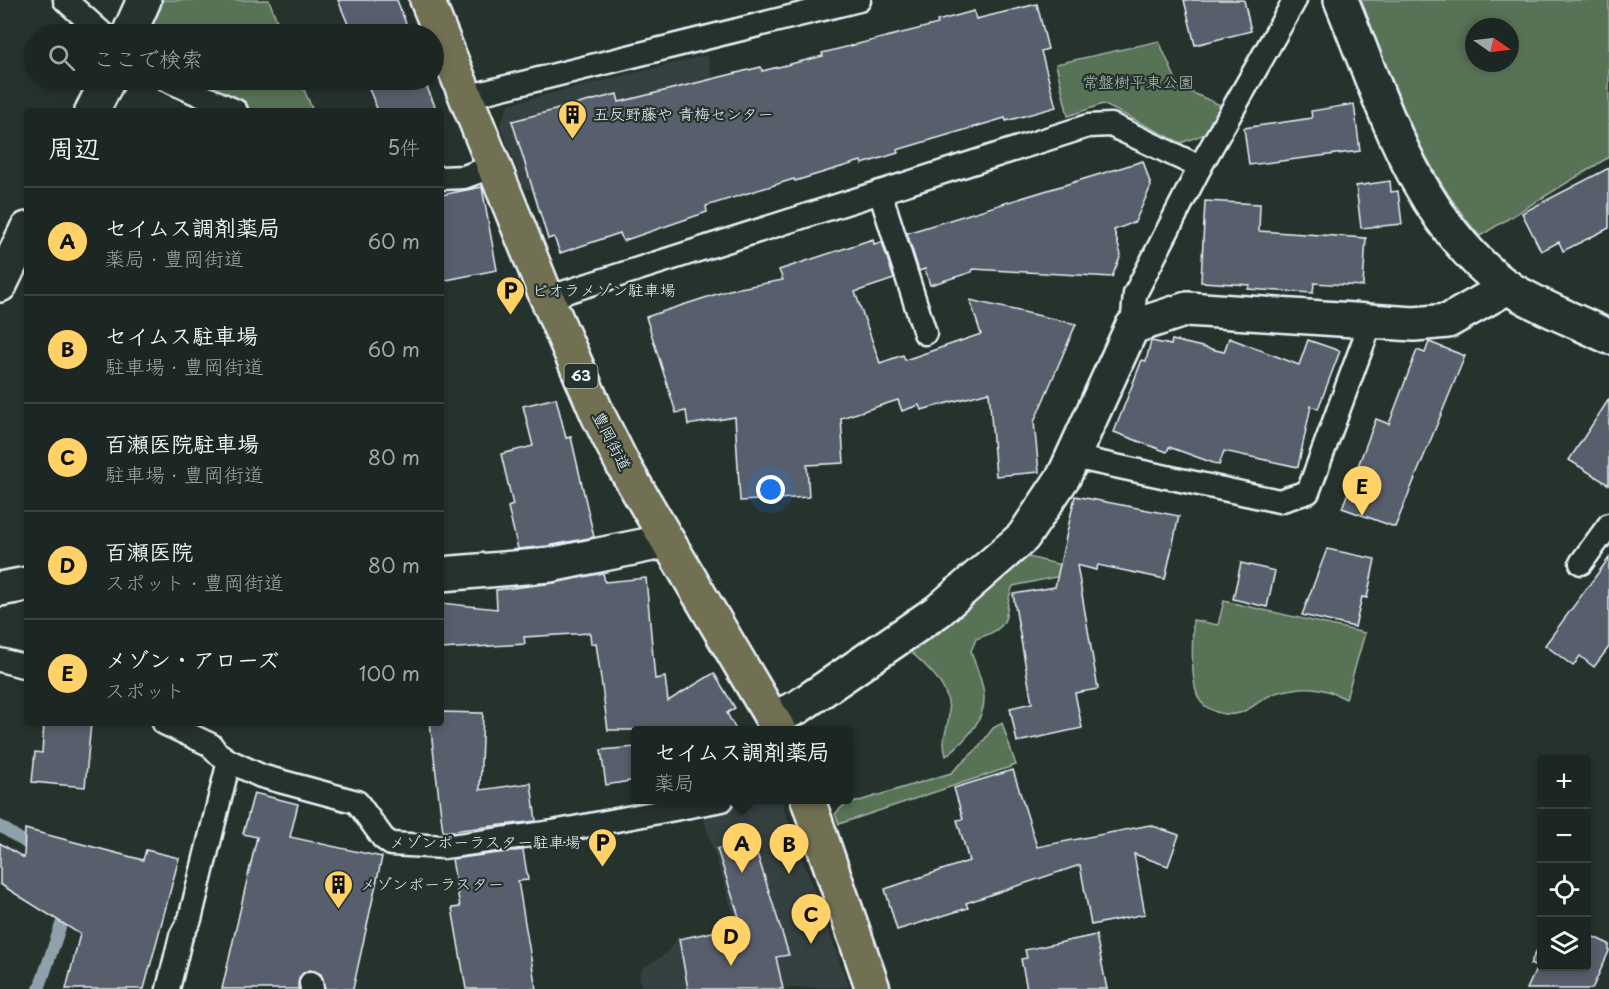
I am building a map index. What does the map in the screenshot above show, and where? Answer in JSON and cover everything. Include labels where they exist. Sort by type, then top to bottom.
[{"type":"main road","name":"豊岡街道","points":[[428,0],[437,24]]},
{"type":"main road","name":"豊岡街道","points":[[444,41],[547,298],[623,465],[776,724]]},
{"type":"main road","points":[[809,804],[873,989]]},
{"type":"street","points":[[133,24],[144,0]]},
{"type":"street","points":[[1341,0],[1394,129],[1440,219],[1478,263],[1508,287],[1609,337]]},
{"type":"street","points":[[94,108],[103,90]]},
{"type":"street","points":[[0,285],[24,235]]},
{"type":"street","points":[[776,724],[938,611],[1023,537],[1064,476],[1132,327],[1186,309],[1414,324],[1448,321],[1508,287]]},
{"type":"street","points":[[444,574],[550,565],[667,541]]},
{"type":"street","points":[[0,589],[24,585]]},
{"type":"lane","points":[[65,0],[92,24]]},
{"type":"lane","points":[[466,97],[859,0]]},
{"type":"lane","points":[[1132,327],[1135,294],[1200,167],[1295,0]]},
{"type":"lane","points":[[189,90],[229,108]]},
{"type":"lane","points":[[547,298],[1088,126],[1110,125],[1200,167]]},
{"type":"lane","points":[[444,178],[464,177],[494,166]]},
{"type":"lane","points":[[880,192],[925,333]]},
{"type":"lane","points":[[1073,457],[1279,501],[1308,492],[1371,322]]},
{"type":"lane","points":[[1581,563],[1609,525]]},
{"type":"lane","points":[[0,660],[24,666]]},
{"type":"lane","points":[[170,726],[211,745],[216,752],[229,761],[261,776],[357,802],[383,838],[392,844],[444,847],[553,832],[701,804]]},
{"type":"lane","points":[[168,989],[181,936],[190,919],[229,761]]},
{"type":"shaded area","points":[[707,55],[729,139],[525,190],[500,125],[509,104]]},
{"type":"shaded area","points":[[743,804],[782,804],[849,987],[643,989],[639,976],[643,968],[666,954],[678,937],[737,925],[702,814]]},
{"type":"green space","points":[[156,0],[269,0],[278,24],[145,24]]},
{"type":"green space","points":[[1361,0],[1609,0],[1609,157],[1480,236],[1441,183],[1410,124]]},
{"type":"green space","name":"常盤樹平東公園","points":[[1159,41],[1179,87],[1225,107],[1205,134],[1181,143],[1103,104],[1068,116],[1056,64]]},
{"type":"green space","points":[[207,90],[304,90],[312,108],[246,108]]},
{"type":"green space","points":[[1020,555],[1070,567],[1070,574],[1013,586],[1003,624],[989,634],[976,639],[971,651],[983,686],[981,715],[972,731],[946,756],[944,742],[949,709],[944,690],[928,668],[907,648]]},
{"type":"green space","points":[[1224,601],[1365,633],[1346,699],[1329,691],[1305,688],[1271,695],[1236,714],[1216,712],[1204,705],[1197,694],[1193,676],[1193,620],[1218,625]]},
{"type":"green space","points":[[1002,723],[1016,765],[839,824],[835,814],[843,806],[951,773],[979,747],[993,728]]},
{"type":"building","points":[[338,0],[397,0],[406,24],[348,24]]},
{"type":"building","points":[[1184,0],[1244,0],[1251,31],[1195,45]]},
{"type":"building","points":[[1037,4],[1048,49],[1041,51],[1056,107],[1006,121],[1005,118],[897,150],[898,153],[862,164],[861,161],[795,181],[794,179],[706,206],[707,212],[623,241],[620,233],[560,253],[554,237],[548,239],[512,121],[617,94],[619,102],[761,67],[762,71],[823,56],[822,53],[938,24],[937,21],[974,11],[976,19]]},
{"type":"building","points":[[369,90],[428,90],[436,108],[377,108]]},
{"type":"building","points":[[1354,104],[1360,151],[1249,165],[1244,128],[1312,118],[1311,111]]},
{"type":"building","points":[[1143,161],[1151,186],[1135,222],[1114,230],[1121,255],[1112,277],[973,269],[972,272],[930,285],[925,269],[919,271],[907,233]]},
{"type":"building","points":[[1609,168],[1609,228],[1563,251],[1559,242],[1541,251],[1522,213]]},
{"type":"building","points":[[1390,181],[1391,192],[1398,191],[1402,224],[1361,228],[1356,186]]},
{"type":"building","points":[[482,187],[497,270],[444,280],[444,194]]},
{"type":"building","points":[[1205,201],[1260,204],[1259,231],[1366,238],[1363,286],[1314,283],[1313,293],[1248,289],[1250,285],[1201,282]]},
{"type":"building","points":[[873,239],[874,244],[882,242],[894,279],[855,292],[880,363],[903,355],[905,360],[981,334],[970,300],[1076,324],[1034,422],[1039,472],[996,476],[989,392],[921,410],[919,405],[902,411],[898,400],[841,418],[844,463],[807,465],[809,497],[740,501],[735,417],[688,425],[686,411],[676,413],[646,317],[729,290],[783,280],[779,270]]},
{"type":"building","points":[[1229,338],[1299,365],[1308,340],[1340,351],[1318,409],[1311,406],[1298,467],[1224,451],[1219,465],[1169,447],[1167,452],[1114,432],[1142,360],[1146,361],[1151,341],[1171,345],[1172,340],[1224,352]]},
{"type":"building","points":[[1429,342],[1465,356],[1395,527],[1342,508],[1376,419],[1389,424],[1417,350],[1425,353]]},
{"type":"building","points":[[556,398],[566,438],[571,437],[594,537],[518,549],[508,507],[513,505],[501,454],[533,446],[523,406]]},
{"type":"building","points":[[1609,399],[1609,485],[1569,460]]},
{"type":"building","points":[[1075,496],[1179,516],[1165,579],[1098,565],[1096,570],[1077,565],[1098,689],[1075,693],[1082,728],[1017,742],[1010,708],[1032,703],[1013,594],[1055,587]]},
{"type":"building","points":[[1327,549],[1375,559],[1367,598],[1362,597],[1355,627],[1302,615]]},
{"type":"building","points":[[1609,558],[1609,647],[1594,667],[1580,656],[1573,666],[1545,645]]},
{"type":"building","points":[[1241,563],[1275,571],[1267,607],[1233,599]]},
{"type":"building","points":[[603,573],[605,582],[646,578],[655,679],[665,677],[668,701],[714,673],[735,708],[727,713],[734,726],[631,726],[631,730],[608,730],[596,643],[591,644],[590,633],[524,637],[525,644],[444,649],[444,603],[497,609],[496,590],[554,583]]},
{"type":"building","points":[[444,712],[483,713],[480,790],[531,783],[536,821],[443,832],[430,726],[444,726]]},
{"type":"building","points":[[44,726],[91,726],[85,787],[32,782],[35,752],[42,753]]},
{"type":"building","points":[[631,747],[631,781],[606,785],[601,750]]},
{"type":"building","points":[[1013,770],[1037,847],[1150,825],[1179,835],[1168,866],[1134,854],[1145,914],[1091,925],[1080,865],[966,903],[968,908],[897,930],[885,889],[969,861],[957,820],[963,819],[954,788]]},
{"type":"building","points":[[254,793],[298,804],[290,837],[382,857],[353,989],[325,989],[321,974],[309,970],[299,978],[298,989],[222,989],[257,837],[243,834]]},
{"type":"building","points":[[25,829],[143,860],[146,850],[179,858],[144,989],[66,989],[80,934],[0,884],[0,843],[24,858]]},
{"type":"building","points":[[746,839],[749,849],[755,847],[789,955],[776,957],[783,989],[688,989],[679,939],[742,926],[717,849]]},
{"type":"building","points":[[523,850],[528,880],[518,881],[536,989],[466,989],[452,908],[460,907],[452,859]]},
{"type":"building","points":[[1096,935],[1107,989],[1027,989],[1021,959],[1027,958],[1025,950]]},
{"type":"building","points":[[1591,936],[1609,944],[1609,951],[1592,989],[1527,989],[1537,967],[1537,971],[1591,971]]},
{"type":"building","points":[[1537,950],[1537,967],[1530,964]]},
{"type":"waterway","points":[[0,826],[37,850]]},
{"type":"waterway","points":[[39,989],[67,907]]},
{"type":"place","name":"五反野藤や 青梅センター","points":[[572,140]]},
{"type":"place","name":"ビオラメゾン駐車場","points":[[511,316]]},
{"type":"place","name":"メゾン・アローズ","points":[[1362,516]]},
{"type":"place","name":"メゾンポーラスター駐車場","points":[[602,868]]},
{"type":"place","name":"セイムス調剤薬局","points":[[742,873]]},
{"type":"place","name":"セイムス駐車場","points":[[789,874]]},
{"type":"place","name":"メゾンポーラスター","points":[[339,910]]},
{"type":"place","name":"百瀬医院駐車場","points":[[811,944]]},
{"type":"place","name":"百瀬医院","points":[[731,966]]}]
